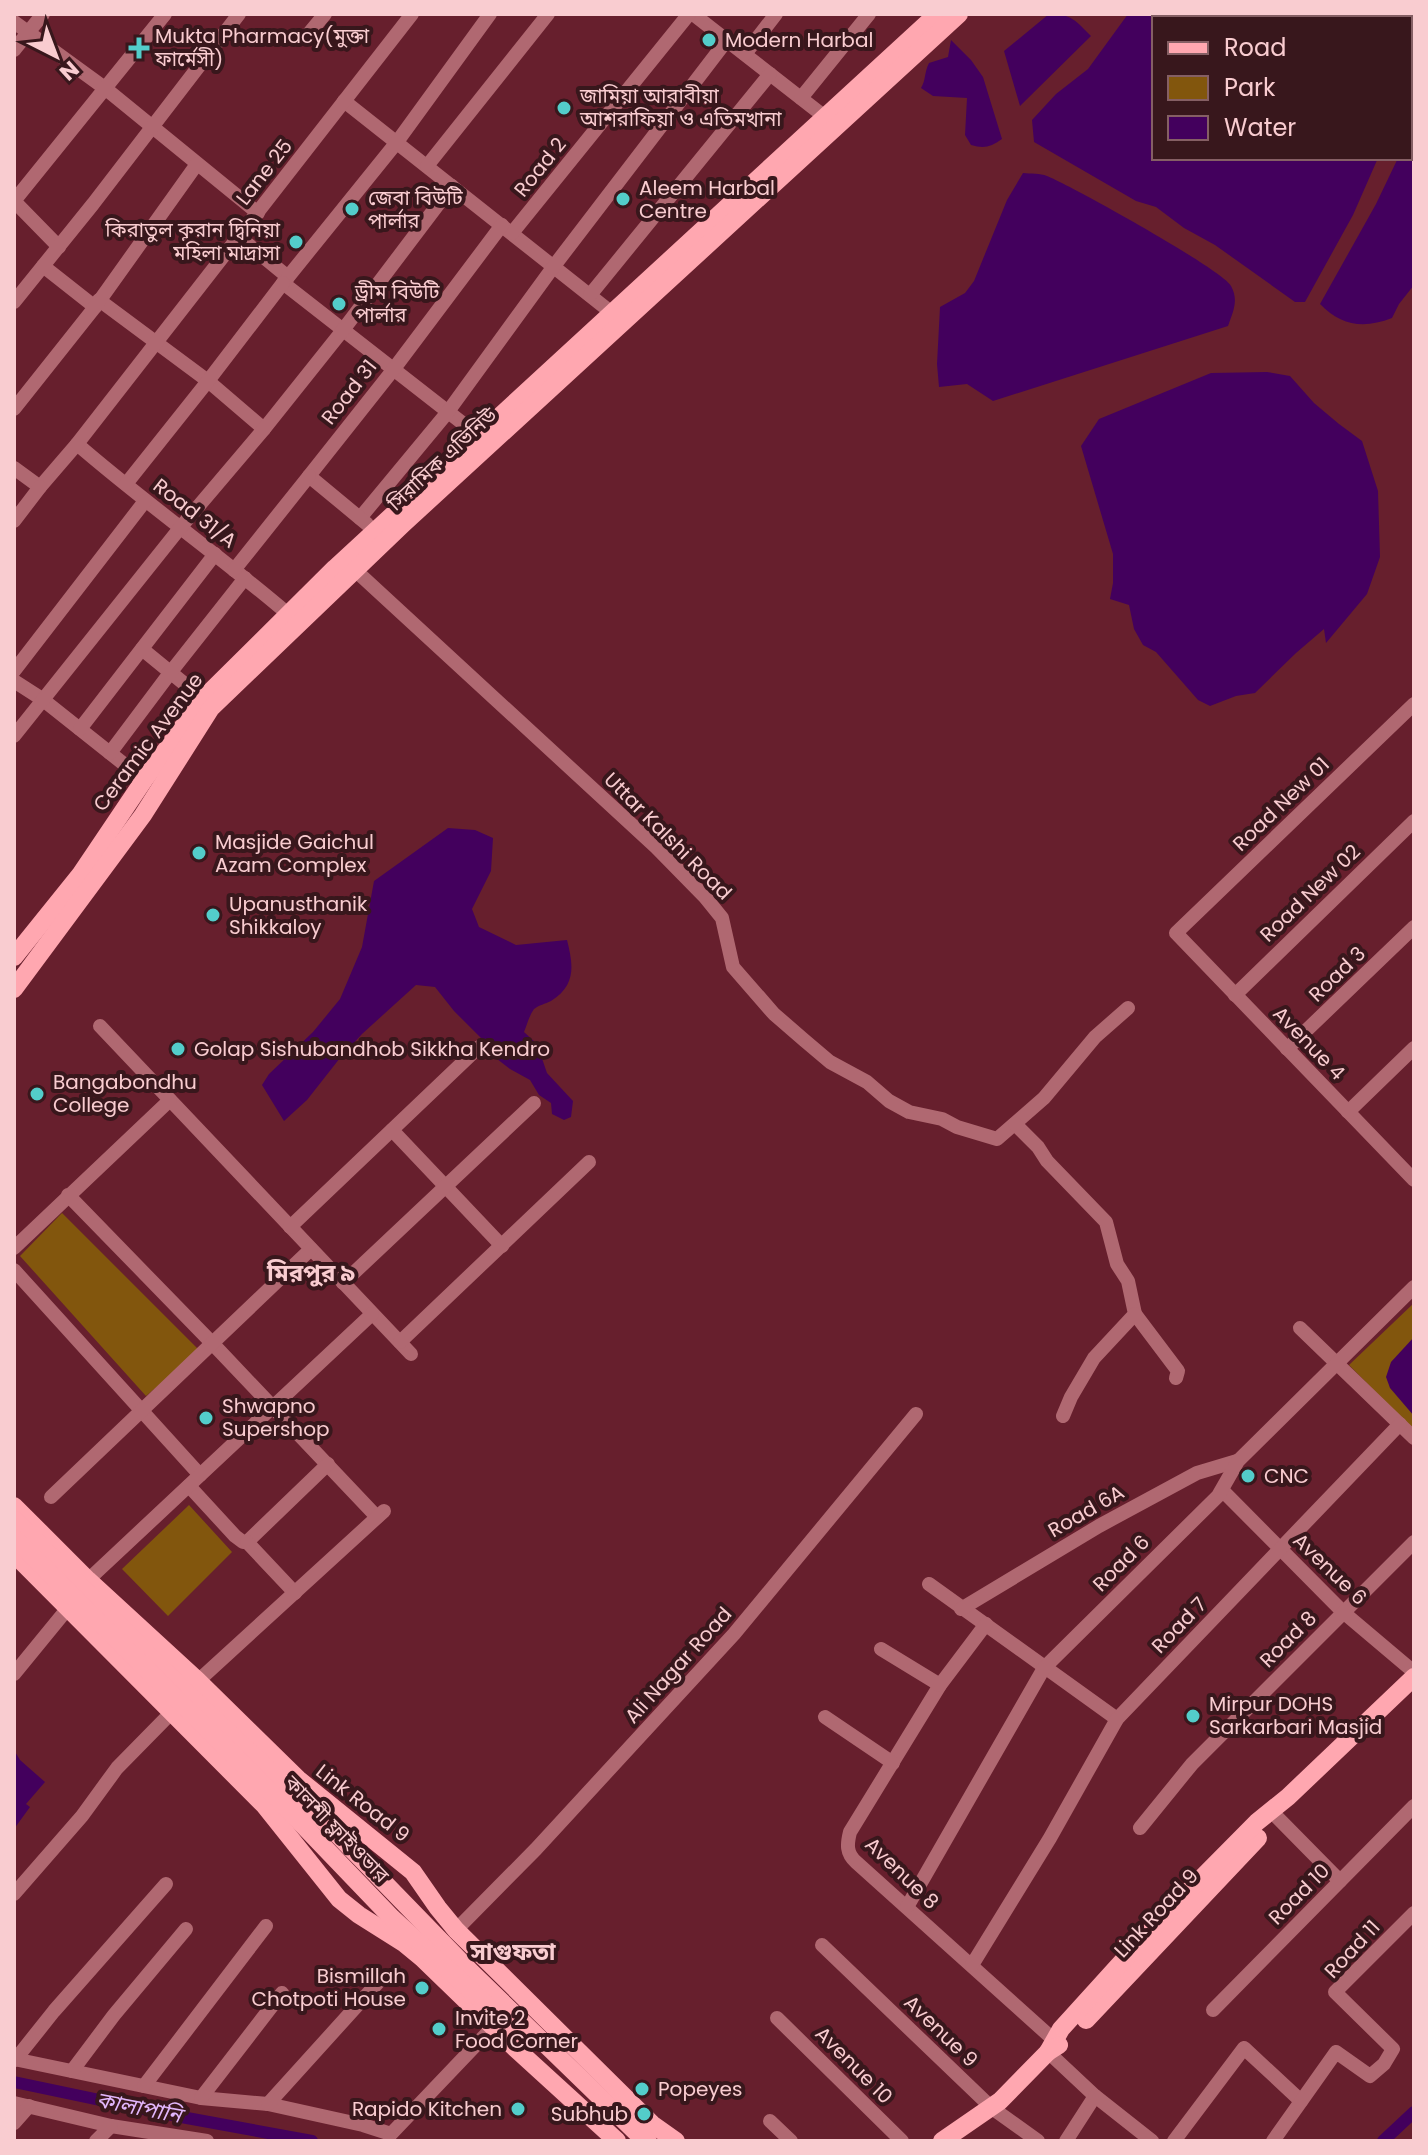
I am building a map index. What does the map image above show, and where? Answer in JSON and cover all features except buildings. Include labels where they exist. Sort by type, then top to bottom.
[{"type":"main road","name":"সিরামিক এভিনিউ","points":[[335,568],[937,14]]},
{"type":"main road","name":"সিরামিক এভিনিউ","points":[[14,989],[143,815],[211,708],[635,309],[959,14]]},
{"type":"main road","name":"Ceramic Avenue","points":[[18,944],[80,875],[203,699],[335,568]]},
{"type":"main road","name":"Link Road 9","points":[[14,1506],[298,1779],[413,1872],[456,1930],[652,2124],[676,2141]]},
{"type":"main road","points":[[14,1519],[185,1691],[335,1832],[472,1973],[648,2141]]},
{"type":"main road","name":"কালশী ফ্লাইওভার","points":[[14,1538],[276,1797],[392,1918],[637,2141]]},
{"type":"main road","points":[[17,1563],[68,1608],[264,1805],[339,1899],[422,1958],[617,2141]]},
{"type":"main road","name":"Link Road 9","points":[[942,2141],[992,2108],[1051,2046],[1070,2037],[1288,1797],[1414,1675]]},
{"type":"main road","points":[[359,1915],[386,1909],[401,1895],[406,1880],[401,1861]]},
{"type":"street","points":[[14,50],[43,14]]},
{"type":"street","points":[[59,247],[14,201],[165,14]]},
{"type":"street","points":[[14,302],[153,128],[239,14]]},
{"type":"street","points":[[306,37],[325,14]]},
{"type":"street","name":"Lane 25","points":[[14,521],[412,14]]},
{"type":"street","points":[[126,484],[397,142],[490,14]]},
{"type":"street","points":[[427,166],[548,14]]},
{"type":"street","points":[[691,14],[825,117]]},
{"type":"street","name":"Road 2","points":[[507,229],[691,14]]},
{"type":"street","points":[[745,54],[776,14]]},
{"type":"street","points":[[801,98],[869,14]]},
{"type":"street","points":[[14,22],[106,89],[258,213]]},
{"type":"street","points":[[360,518],[447,413],[554,266],[727,40]]},
{"type":"street","points":[[590,295],[770,74]]},
{"type":"street","points":[[344,101],[612,313]]},
{"type":"street","points":[[14,409],[97,304],[197,164]]},
{"type":"street","points":[[14,736],[343,330],[452,186]]},
{"type":"street","name":"Road 31","points":[[110,753],[309,476],[507,229]]},
{"type":"street","points":[[239,237],[343,330],[479,436]]},
{"type":"street","points":[[43,266],[208,381],[264,429]]},
{"type":"street","name":"Road 31/A","points":[[77,444],[288,614]]},
{"type":"street","points":[[14,468],[40,487]]},
{"type":"street","points":[[309,476],[375,531]]},
{"type":"street","points":[[14,671],[145,501]]},
{"type":"street","points":[[80,729],[215,554]]},
{"type":"street","name":"Uttar Kalshi Road","points":[[355,570],[656,847],[705,897],[722,918],[733,967],[774,1014],[830,1062],[867,1082],[889,1101],[909,1112],[942,1119],[997,1139],[1015,1124]]},
{"type":"street","points":[[142,649],[203,699]]},
{"type":"street","points":[[14,681],[42,699],[144,780]]},
{"type":"street","name":"Road New 01","points":[[1176,933],[1414,704]]},
{"type":"street","name":"Road New 02","points":[[1235,995],[1414,821]]},
{"type":"street","name":"Road 3","points":[[1287,1049],[1414,927]]},
{"type":"street","name":"Avenue 4","points":[[1176,933],[1348,1112],[1408,1163],[1414,1180]]},
{"type":"street","points":[[1128,1008],[1095,1037],[1044,1098],[1015,1124],[1106,1222],[1117,1264],[1128,1281],[1135,1314],[1178,1371],[1176,1378]]},
{"type":"street","points":[[100,1026],[411,1354]]},
{"type":"street","points":[[290,1227],[479,1047]]},
{"type":"street","points":[[1348,1112],[1414,1048]]},
{"type":"street","points":[[14,1248],[170,1100]]},
{"type":"street","points":[[343,1283],[534,1103]]},
{"type":"street","points":[[392,1130],[502,1246]]},
{"type":"street","points":[[400,1342],[589,1162]]},
{"type":"street","points":[[68,1195],[328,1464],[381,1514],[198,1681]]},
{"type":"street","points":[[51,1497],[311,1249]]},
{"type":"street","points":[[14,1270],[141,1412],[235,1536],[247,1542],[295,1593]]},
{"type":"street","name":"Road 6","points":[[907,1907],[1044,1668],[1222,1490],[1238,1461],[1414,1287]]},
{"type":"street","points":[[88,1580],[372,1314]]},
{"type":"street","points":[[1063,1416],[1094,1358],[1135,1314]]},
{"type":"street","points":[[1300,1328],[1414,1438]]},
{"type":"street","name":"Ali Nagar Road","points":[[456,1930],[536,1849],[734,1634],[916,1414]]},
{"type":"street","name":"Road 7","points":[[972,1965],[1050,1838],[1117,1719],[1400,1424]]},
{"type":"street","name":"Road 6A","points":[[961,1609],[1197,1473],[1238,1461]]},
{"type":"street","points":[[247,1542],[328,1464]]},
{"type":"street","name":"Avenue 6","points":[[1222,1490],[1343,1612],[1414,1675]]},
{"type":"street","name":"Road 8","points":[[1140,1828],[1192,1764],[1414,1542]]},
{"type":"street","points":[[929,1584],[1117,1719]]},
{"type":"street","points":[[14,1674],[68,1608]]},
{"type":"street","name":"Avenue 8","points":[[986,1624],[940,1685],[850,1832],[848,1850],[851,1858],[972,1965],[1095,2096],[1152,2141]]},
{"type":"street","points":[[881,1649],[940,1685]]},
{"type":"street","points":[[14,1894],[82,1816],[117,1768],[172,1712]]},
{"type":"street","points":[[825,1717],[893,1763]]},
{"type":"street","name":"Road 10","points":[[1213,2010],[1414,1806]]},
{"type":"street","points":[[1274,1814],[1340,1881]]},
{"type":"street","points":[[166,1884],[15,2060],[201,2098],[268,2104],[391,2134],[493,2027]]},
{"type":"street","name":"Road 11","points":[[1273,2141],[1336,2052],[1370,2076],[1384,2064],[1393,2049],[1335,1992],[1414,1913]]},
{"type":"street","points":[[144,2086],[266,1926]]},
{"type":"street","points":[[72,2071],[186,1929]]},
{"type":"street","name":"Avenue 9","points":[[822,1945],[992,2108],[1038,2141]]},
{"type":"street","points":[[268,2104],[382,1978]]},
{"type":"street","points":[[201,2098],[282,1993]]},
{"type":"street","name":"Avenue 10","points":[[777,2018],[902,2141]]},
{"type":"street","points":[[1174,2141],[1244,2048],[1301,2101]]},
{"type":"street","points":[[1066,2141],[1095,2096]]},
{"type":"street","points":[[14,2123],[22,2105],[111,2126],[207,2141]]},
{"type":"street","points":[[770,2121],[791,2141]]},
{"type":"street","points":[[96,2141],[111,2126]]},
{"type":"green space","points":[[62,1213],[200,1351],[146,1396],[20,1256]]},
{"type":"green space","points":[[1414,1303],[1414,1431],[1349,1365]]},
{"type":"green space","points":[[189,1505],[232,1552],[168,1616],[122,1569]]},
{"type":"water","points":[[1049,14],[1073,19],[1091,36],[1020,106],[1004,51]]},
{"type":"water","points":[[1128,14],[1272,16],[1152,16],[1152,160],[1377,160],[1353,215],[1305,302],[1295,302],[1156,207],[1136,201],[1034,142],[1032,120],[1056,94],[1088,69]]},
{"type":"water","points":[[951,40],[983,77],[1002,139],[991,145],[971,145],[965,135],[967,98],[933,96],[921,88],[929,63],[948,57]]},
{"type":"water","points":[[1414,124],[1414,285],[1392,318],[1372,324],[1345,321],[1320,304],[1397,160],[1412,160]]},
{"type":"water","points":[[1023,173],[1047,176],[1085,195],[1222,277],[1235,296],[1228,326],[993,401],[967,384],[939,387],[940,307],[965,293],[974,281],[1007,200]]},
{"type":"water","points":[[1267,372],[1290,376],[1314,403],[1362,441],[1378,491],[1380,557],[1367,594],[1326,643],[1324,629],[1255,693],[1210,706],[1198,700],[1156,652],[1143,645],[1134,629],[1129,605],[1110,599],[1113,554],[1081,446],[1099,419],[1211,373]]},
{"type":"water","points":[[448,828],[475,830],[493,838],[491,871],[472,909],[479,927],[516,945],[567,940],[571,957],[569,981],[559,995],[534,1009],[524,1032],[537,1044],[547,1073],[573,1101],[571,1117],[564,1120],[552,1114],[551,1103],[539,1095],[530,1080],[488,1052],[483,1040],[435,987],[416,985],[362,1034],[307,1100],[284,1121],[262,1085],[340,999],[362,947],[374,881]]},
{"type":"water","points":[[1414,1337],[1414,1416],[1390,1388],[1386,1377],[1391,1362]]},
{"type":"water","points":[[14,1750],[20,1760],[45,1782],[26,1804],[30,1807],[14,1829]]},
{"type":"waterway","name":"কালাপানি","points":[[14,2082],[312,2141]]},
{"type":"waterway","points":[[1383,2141],[1414,2112]]},
{"type":"place","name":"Modern Harbal","points":[[709,40]]},
{"type":"place","name":"Mukta Pharmacy(মুক্তা ফার্মেসী)","points":[[139,48]]},
{"type":"place","name":"জামিয়া আরাবীয়া আশরাফিয়া ও এতিমখানা","points":[[564,108]]},
{"type":"place","name":"Aleem Harbal Centre","points":[[623,199]]},
{"type":"place","name":"জেবা বিউটি পার্লার","points":[[352,209]]},
{"type":"place","name":"কিরাতুল কুরান দ্বিনিয়া মহিলা মাদ্রাসা","points":[[296,242]]},
{"type":"place","name":"ড্রীম বিউটি পার্লার","points":[[339,304]]},
{"type":"place","name":"Masjide Gaichul Azam Complex","points":[[199,853]]},
{"type":"place","name":"Upanusthanik Shikkaloy","points":[[213,915]]},
{"type":"place","name":"Golap Sishubandhob Sikkha Kendro","points":[[178,1049]]},
{"type":"place","name":"Bangabondhu College","points":[[37,1094]]},
{"type":"place","name":"Shwapno Supershop","points":[[206,1418]]},
{"type":"place","name":"CNC","points":[[1248,1476]]},
{"type":"place","name":"Mirpur DOHS Sarkarbari Masjid","points":[[1193,1716]]},
{"type":"place","name":"Bismillah Chotpoti House","points":[[422,1988]]},
{"type":"place","name":"Invite 2 Food Corner","points":[[439,2029]]},
{"type":"place","name":"Popeyes","points":[[642,2089]]},
{"type":"place","name":"Rapido Kitchen","points":[[518,2109]]},
{"type":"place","name":"Subhub","points":[[644,2114]]},
{"type":"district","name":"মিরপুর ৯","points":[[311,1273]]},
{"type":"district","name":"সাগুফতা","points":[[513,1952]]}]
